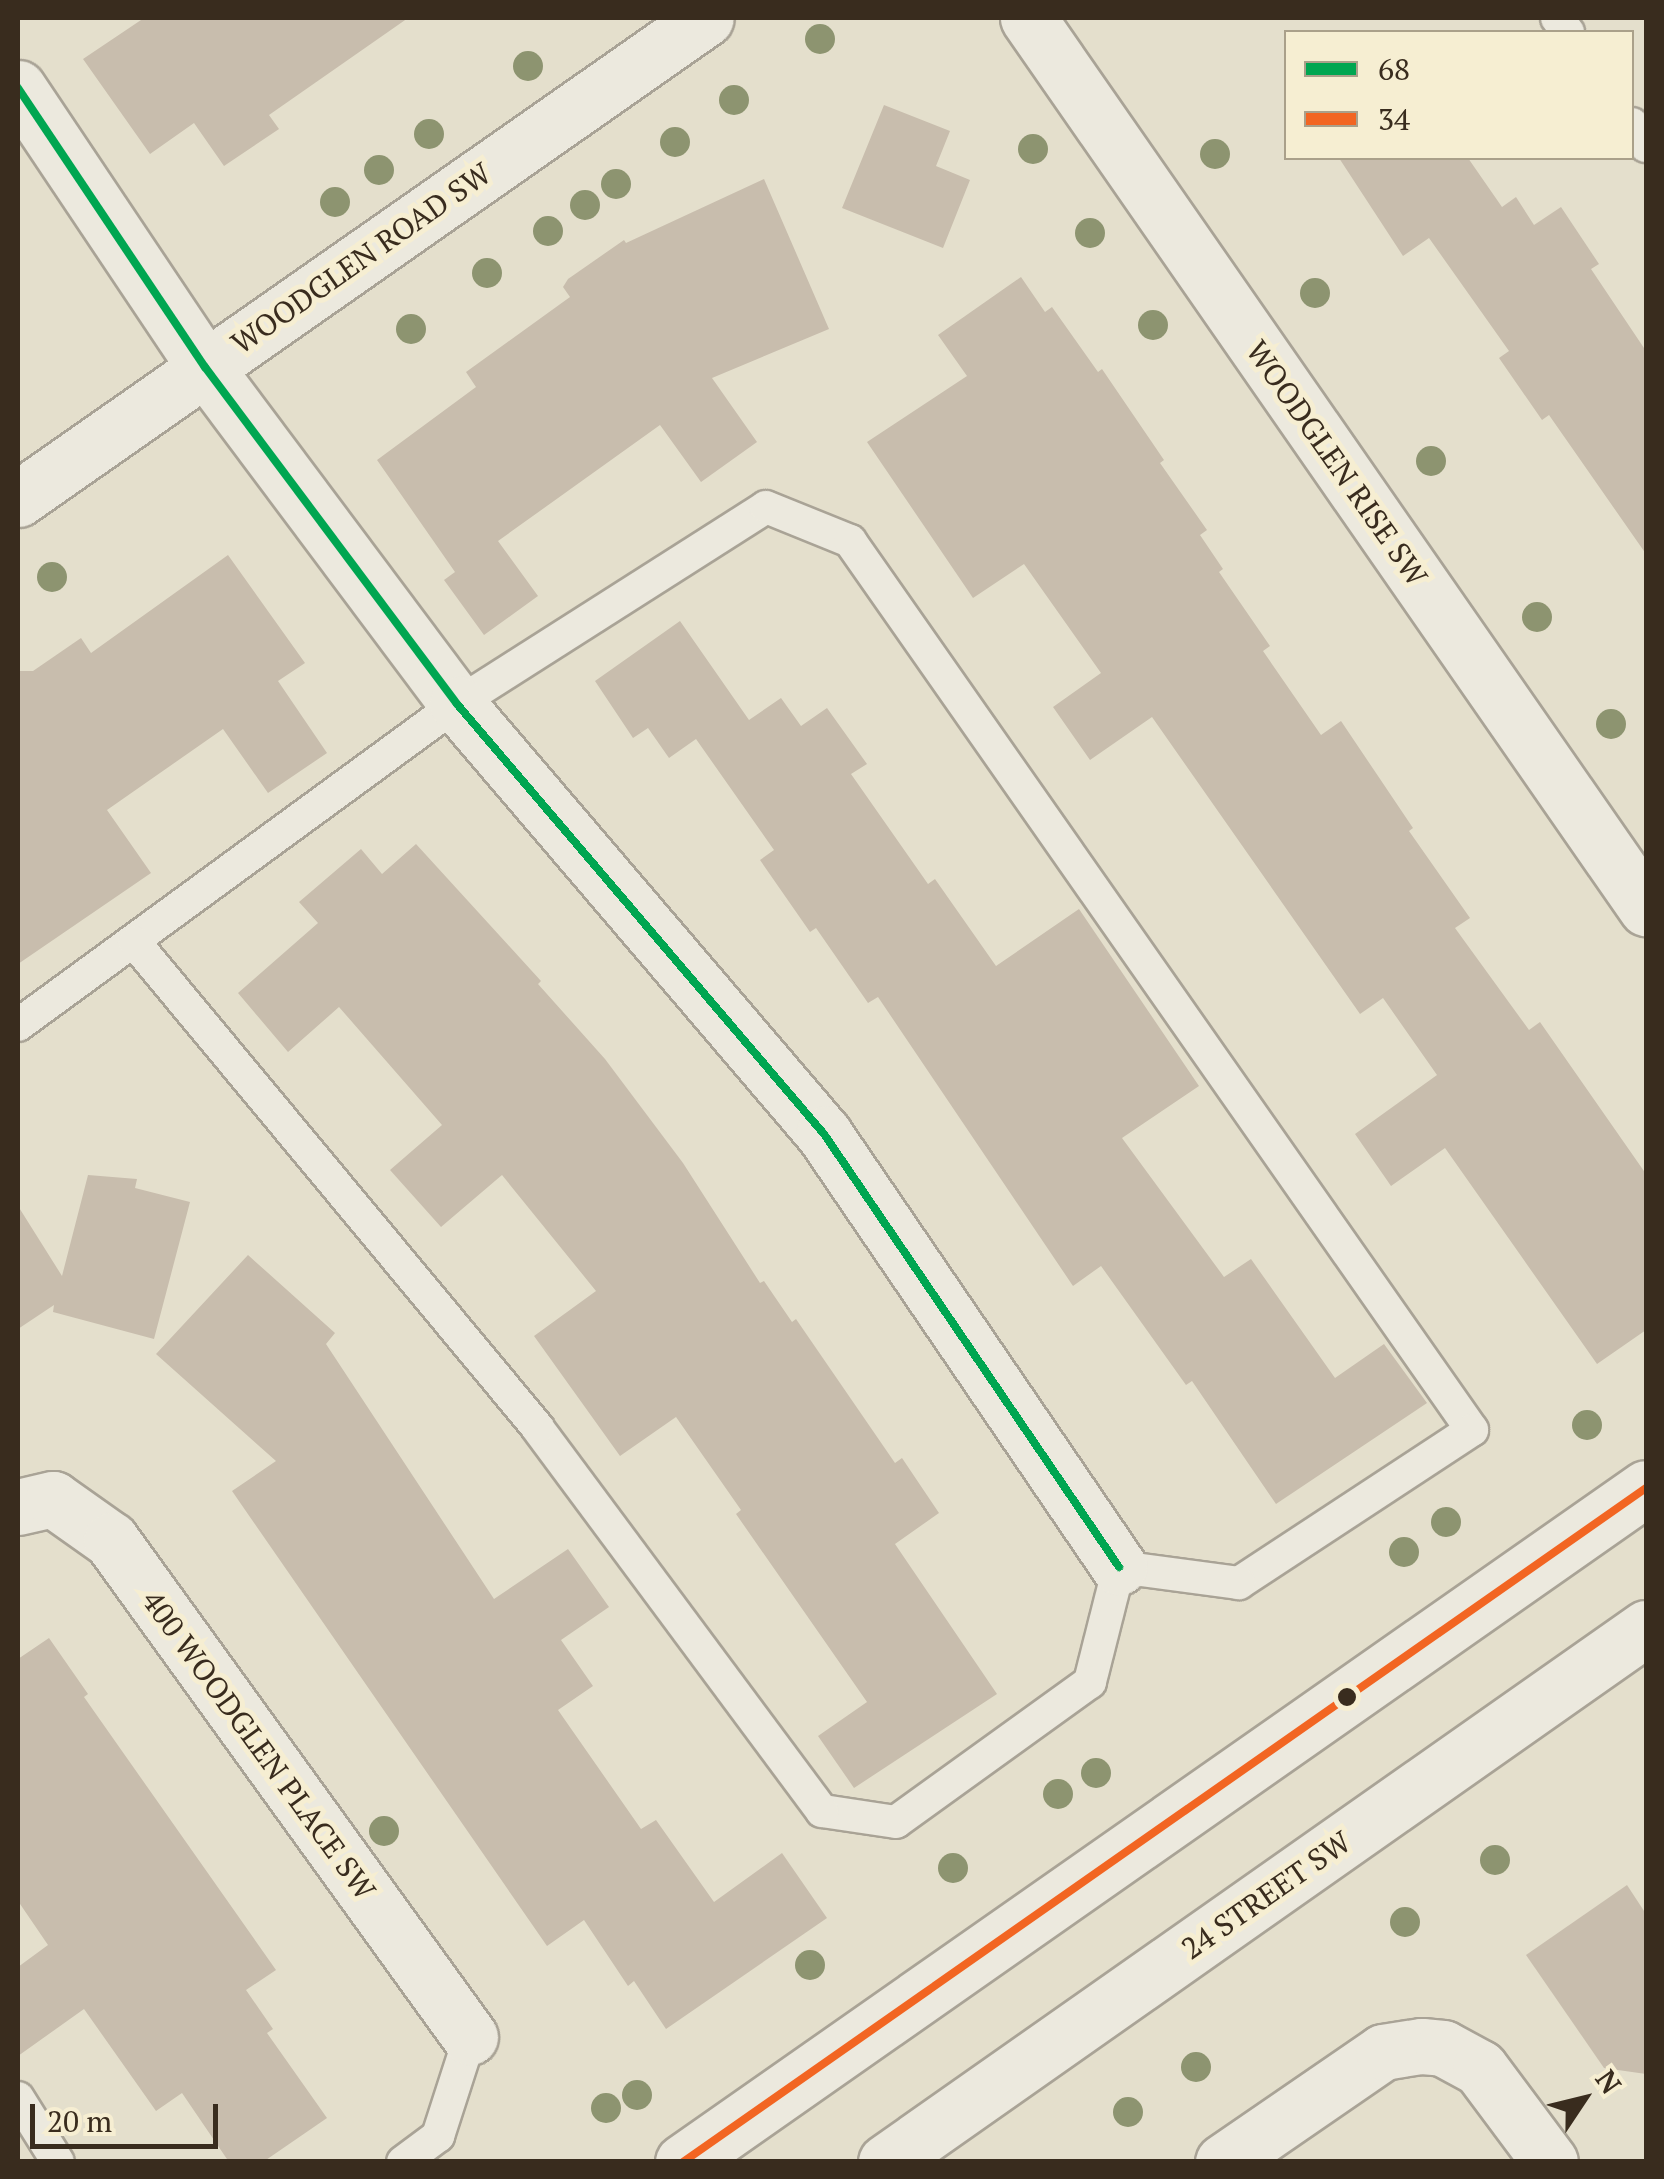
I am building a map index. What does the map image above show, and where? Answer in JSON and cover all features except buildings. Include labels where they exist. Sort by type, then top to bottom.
[{"type":"street","name":"WOODGLEN ROAD SW","points":[[18,500],[706,18]]},
{"type":"street","name":"WOODGLEN RISE SW","points":[[1028,18],[1646,908]]},
{"type":"street","points":[[18,88],[205,366],[458,704],[824,1134],[1119,1567]]},
{"type":"street","points":[[683,2162],[1646,1488]]},
{"type":"street","name":"400 WOODGLEN PLACE SW","points":[[18,1507],[53,1499],[111,1540],[470,2037]]},
{"type":"street","name":"24 STREET SW","points":[[886,2162],[1646,1628]]},
{"type":"street","points":[[1223,2162],[1383,2052],[1422,2046],[1443,2048],[1480,2068],[1550,2162]]},
{"type":"lane","points":[[18,1025],[135,944],[458,704],[766,507],[850,540],[1472,1430],[1239,1583],[1119,1567],[1090,1682],[896,1822],[822,1810],[538,1428],[135,944]]},
{"type":"lane","points":[[403,2162],[438,2136],[470,2037]]},
{"type":"lane","points":[[18,2098],[58,2162]]},
{"type":"transit line","name":"68","points":[[18,88],[205,367],[457,704],[824,1134],[1119,1567]]},
{"type":"transit line","name":"34","points":[[683,2162],[1646,1488]]}]
